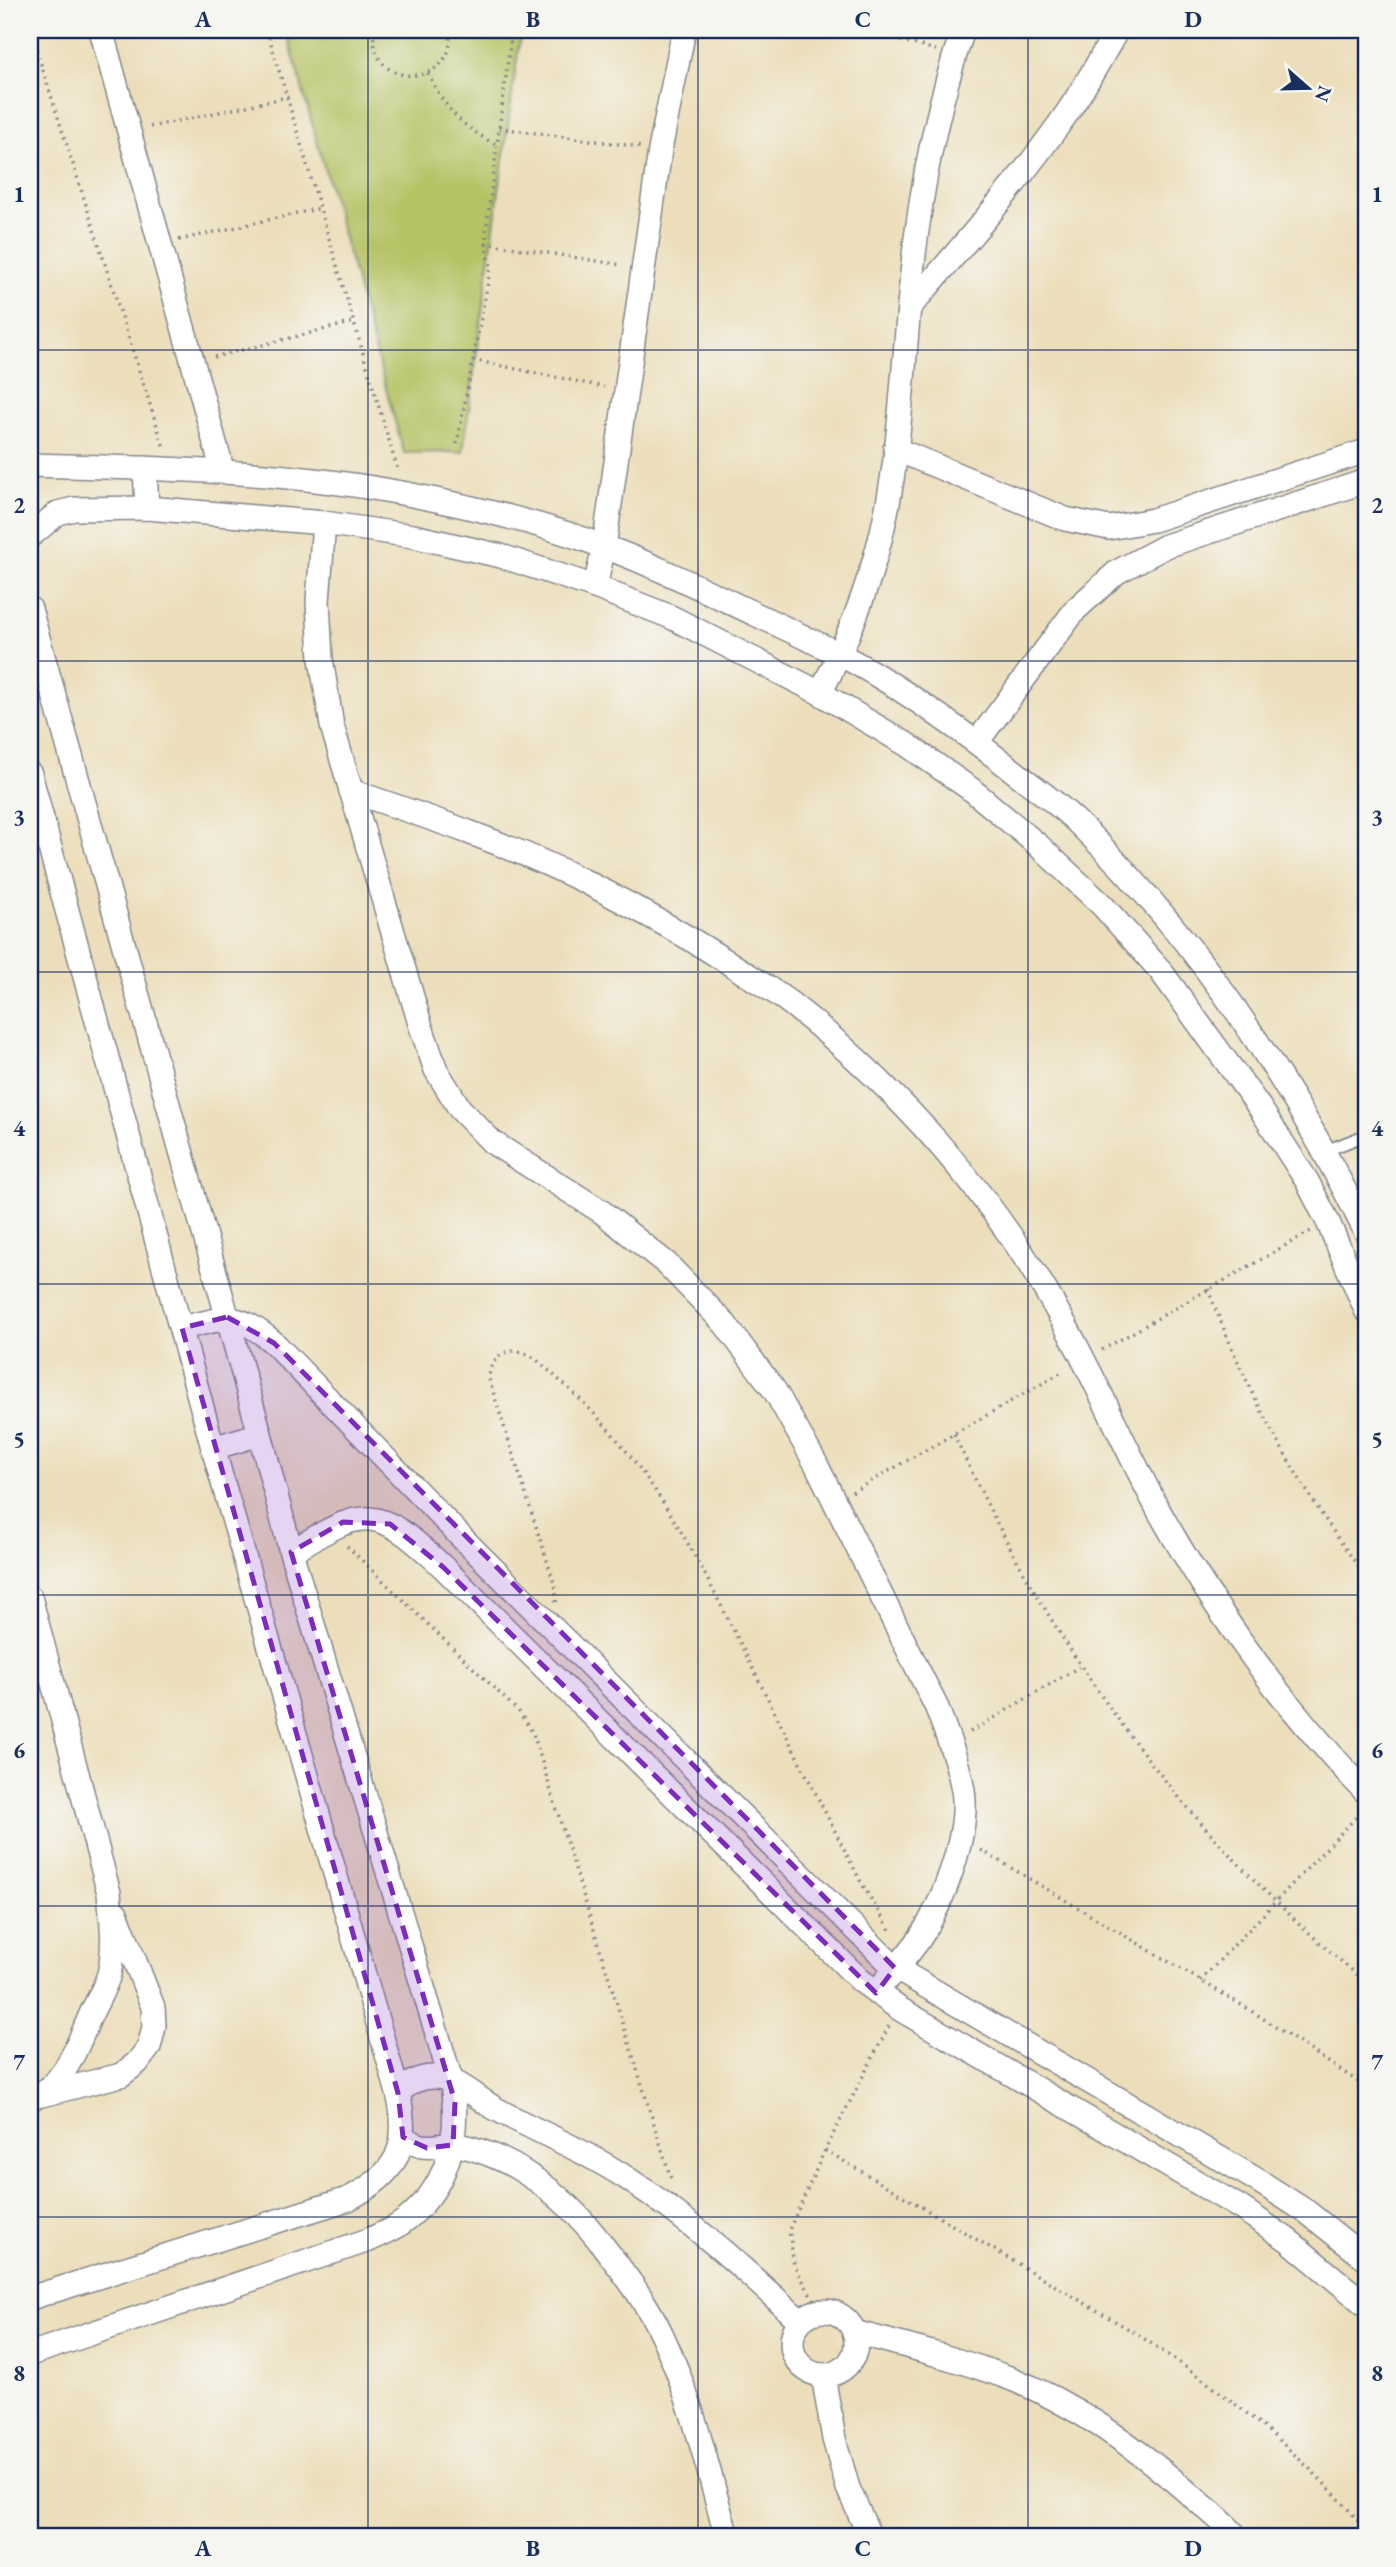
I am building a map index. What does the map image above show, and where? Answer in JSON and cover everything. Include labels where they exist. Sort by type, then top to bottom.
[{"type":"street","points":[[101,30],[223,472]]},
{"type":"street","points":[[595,587],[604,547],[660,150],[684,30]]},
{"type":"street","points":[[820,693],[841,655],[857,615],[873,565],[888,502],[926,172],[954,55],[963,30]]},
{"type":"street","points":[[909,308],[1053,134],[1118,30]]},
{"type":"street","points":[[895,449],[1065,519],[1109,528],[1153,520],[1366,451]]},
{"type":"street","points":[[30,465],[223,472],[319,481],[405,494],[507,517],[604,547],[685,581],[841,655],[977,742],[1076,820],[1146,894],[1262,1045],[1325,1152],[1366,1232]]},
{"type":"street","points":[[145,468],[147,508]]},
{"type":"street","points":[[977,742],[1076,610],[1117,572],[1166,546],[1366,481]]},
{"type":"street","points":[[30,536],[58,513],[74,509],[147,508],[324,523],[413,536],[488,553],[595,587],[671,617],[820,693],[906,744],[972,790],[1039,846],[1093,897],[1160,970],[1260,1108],[1307,1181],[1366,1310]]},
{"type":"street","points":[[324,523],[318,601],[321,659],[332,726],[436,1070],[460,1110],[492,1142],[602,1212],[667,1264],[724,1324],[775,1391],[816,1464],[937,1708],[951,1744],[963,1793],[961,1838],[933,1914],[919,1939],[876,1993]]},
{"type":"street","points":[[30,609],[260,1434],[290,1552],[456,2102],[453,2145],[442,2176],[424,2203],[398,2225],[379,2235],[30,2354]]},
{"type":"street","points":[[30,774],[213,1448],[403,2115],[403,2137],[398,2155],[388,2172],[370,2188],[348,2200],[30,2298]]},
{"type":"street","points":[[351,791],[467,831],[561,871],[696,941],[788,1001],[872,1072],[947,1153],[1009,1233],[1063,1320],[1161,1513],[1234,1632],[1302,1723],[1366,1793]]},
{"type":"street","points":[[182,1328],[227,1317],[253,1327],[274,1343],[545,1621],[900,1962],[1257,2180],[1307,2212],[1366,2259]]},
{"type":"street","points":[[213,1448],[260,1434]]},
{"type":"street","points":[[403,1532],[411,1530],[424,1520],[430,1505]]},
{"type":"street","points":[[290,1552],[329,1529],[359,1519],[375,1519],[403,1532],[443,1567],[876,1993],[1241,2208],[1288,2240],[1366,2305]]},
{"type":"street","points":[[443,1567],[447,1553],[465,1541]]},
{"type":"street","points":[[30,1597],[109,1893],[153,2007],[154,2027],[149,2047],[137,2063],[121,2075],[36,2097]]},
{"type":"street","points":[[36,2097],[69,2063],[108,1977],[112,1933],[109,1893]]},
{"type":"street","points":[[398,2093],[409,2083],[422,2078],[451,2080],[496,2109],[573,2146],[683,2217],[800,2321]]},
{"type":"street","points":[[403,2137],[427,2148],[453,2145],[479,2151],[513,2166],[570,2207],[593,2232],[641,2297],[662,2334],[678,2374],[726,2537]]},
{"type":"street","points":[[824,2310],[837,2313],[847,2321],[854,2332],[856,2344],[853,2356],[846,2366],[835,2373],[823,2375],[809,2372],[798,2362],[792,2349],[793,2334],[800,2321],[810,2313],[824,2310]]},
{"type":"street","points":[[854,2332],[952,2358],[1002,2376],[1074,2409],[1130,2444],[1237,2537]]},
{"type":"street","points":[[823,2375],[834,2439],[848,2488],[870,2537]]},
{"type":"lane","points":[[1325,1152],[1358,1138]]},
{"type":"path","points":[[30,30],[171,470]]},
{"type":"path","points":[[267,30],[405,494]]},
{"type":"path","points":[[374,30],[376,52],[382,63],[404,76],[428,73],[445,57],[449,46],[449,30]]},
{"type":"path","points":[[457,444],[491,265],[485,243],[512,30]]},
{"type":"path","points":[[860,30],[954,55]]},
{"type":"path","points":[[428,73],[444,103],[455,116],[468,128],[497,145]]},
{"type":"path","points":[[129,131],[288,97]]},
{"type":"path","points":[[499,128],[660,150]]},
{"type":"path","points":[[160,244],[320,208]]},
{"type":"path","points":[[485,243],[645,268]]},
{"type":"path","points":[[193,362],[354,322]]},
{"type":"path","points":[[473,360],[627,392]]},
{"type":"path","points":[[1208,1289],[1226,1336],[1269,1427],[1320,1513],[1366,1576]]},
{"type":"path","points":[[545,1621],[555,1608],[556,1589],[489,1379],[489,1371],[497,1358],[511,1351],[535,1358],[592,1411],[635,1461],[666,1504],[706,1575],[900,1962]]},
{"type":"path","points":[[954,1434],[1000,1532],[1079,1667],[1126,1733],[1223,1849],[1275,1902],[1366,1983]]},
{"type":"path","points":[[329,1529],[519,1712],[533,1733],[683,2217]]},
{"type":"path","points":[[951,1744],[1079,1667]]},
{"type":"path","points":[[1199,1981],[1366,1807]]},
{"type":"path","points":[[961,1838],[1299,2041],[1366,2087]]},
{"type":"path","points":[[824,2310],[807,2289],[794,2265],[789,2230],[825,2150],[898,2008]]},
{"type":"path","points":[[825,2150],[1174,2358],[1279,2441],[1343,2502],[1366,2530]]},
{"type":"highlighted area","points":[[227,1317],[274,1343],[895,1968],[876,1993],[443,1567],[390,1524],[343,1522],[291,1552],[455,2102],[453,2145],[427,2148],[403,2137],[398,2093],[182,1328]]},
{"type":"green space","points":[[286,30],[521,30],[463,452],[404,453]]}]
